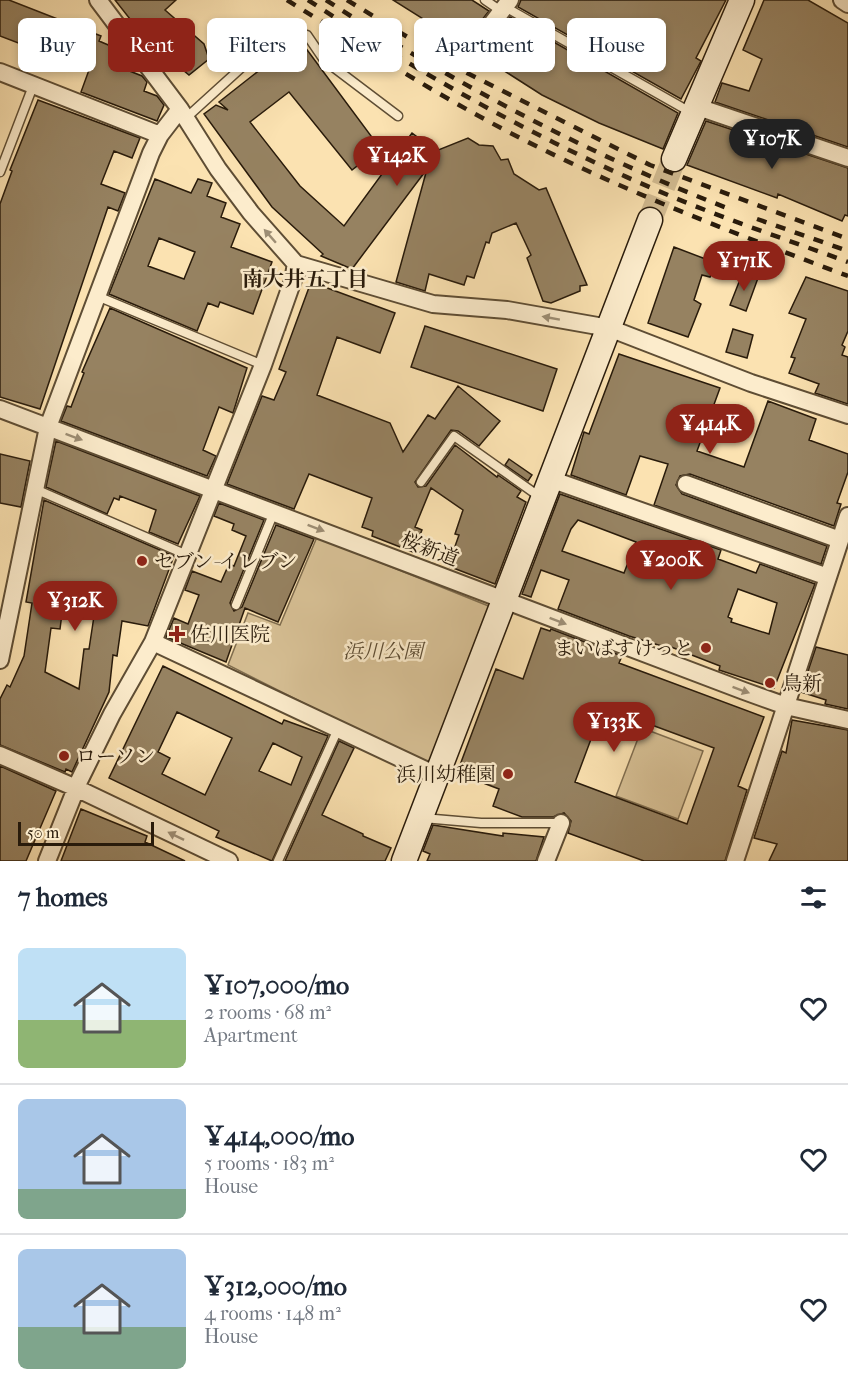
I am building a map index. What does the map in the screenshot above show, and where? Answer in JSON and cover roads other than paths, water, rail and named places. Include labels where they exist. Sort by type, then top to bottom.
[{"type":"street","points":[[98,0],[183,113],[224,178],[296,264],[433,304],[507,310],[609,328],[752,383],[848,415]]},
{"type":"street","points":[[674,159],[693,109],[742,0]]},
{"type":"street","points":[[842,0],[848,4]]},
{"type":"street","points":[[496,18],[505,6]]},
{"type":"street","points":[[0,72],[160,135]]},
{"type":"street","points":[[693,109],[848,158]]},
{"type":"street","points":[[0,660],[48,427],[160,135],[183,113]]},
{"type":"street","points":[[404,861],[650,220]]},
{"type":"street","points":[[47,861],[76,788],[112,714],[153,642],[263,365],[293,280],[296,264]]},
{"type":"street","name":"桜新道","points":[[0,409],[786,706],[848,720]]},
{"type":"street","points":[[686,484],[840,540]]},
{"type":"street","points":[[546,489],[828,577]]},
{"type":"street","points":[[735,861],[848,516]]},
{"type":"street","points":[[153,642],[436,775]]},
{"type":"street","points":[[0,755],[76,788],[229,861]]},
{"type":"street","points":[[546,861],[561,823]]},
{"type":"lane","points":[[485,0],[505,6],[693,109]]},
{"type":"lane","points":[[183,113],[284,28],[306,35],[324,60],[398,116]]},
{"type":"lane","points":[[0,172],[33,86]]},
{"type":"lane","points":[[97,296],[263,365]]},
{"type":"lane","points":[[421,482],[454,436],[546,489]]},
{"type":"lane","points":[[35,489],[187,555]]},
{"type":"lane","points":[[236,605],[275,512]]},
{"type":"lane","points":[[278,861],[338,729]]},
{"type":"lane","points":[[420,818],[481,823],[561,823]]},
{"type":"tunnel","points":[[650,220],[674,159]]},
{"type":"railway","points":[[287,0],[445,97],[542,149],[732,232],[848,276]]},
{"type":"railway","points":[[308,0],[439,81],[575,153],[690,204],[848,262]]},
{"type":"railway","points":[[326,0],[423,60],[523,116],[627,166],[732,210]]},
{"type":"railway","points":[[347,0],[463,71],[650,165],[848,239]]},
{"type":"railway","points":[[757,219],[848,251]]},
{"type":"place","name":"セブン-イレブン","points":[[142,561]]},
{"type":"place","name":"佐川医院","points":[[177,634]]},
{"type":"place","name":"まいばすけっと","points":[[706,648]]},
{"type":"place","name":"鳥新","points":[[770,683]]},
{"type":"place","name":"ローソン","points":[[64,756]]},
{"type":"place","name":"浜川幼稚園","points":[[508,774]]},
{"type":"district","name":"南大井五丁目","points":[[305,279]]},
{"type":"park label","name":"浜川公園","points":[[383,651]]}]
